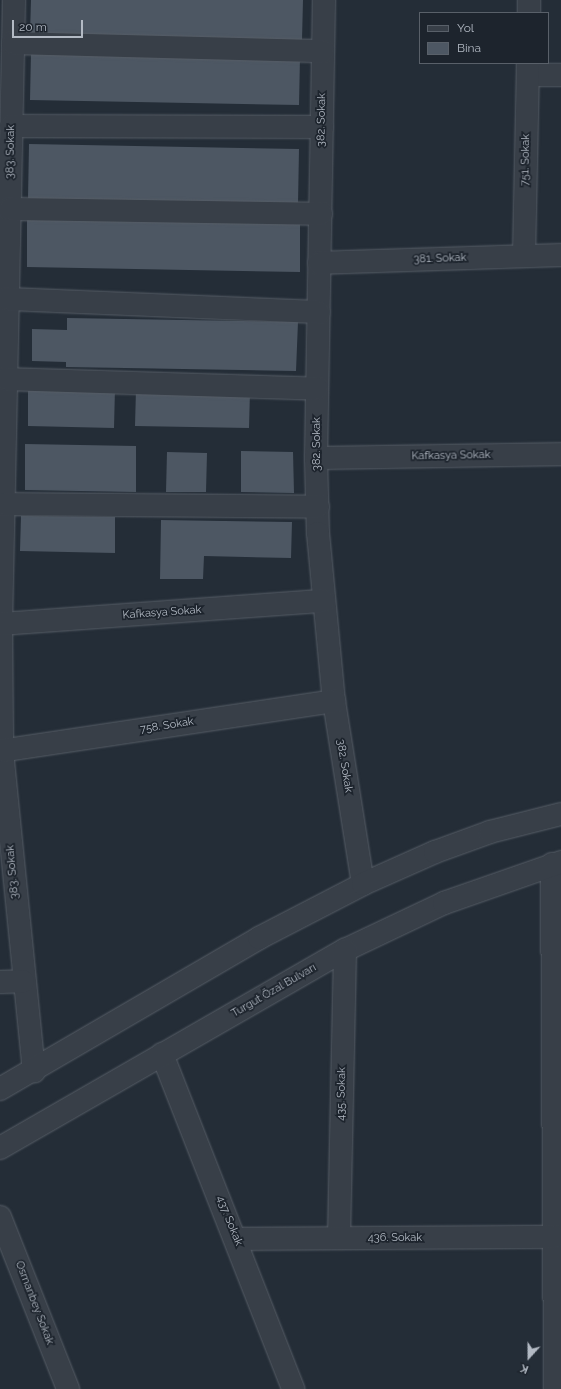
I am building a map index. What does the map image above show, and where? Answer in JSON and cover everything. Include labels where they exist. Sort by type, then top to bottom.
[{"type":"street","name":"383. Sokak","points":[[14,0],[6,380],[3,425],[4,504],[2,537],[1,751],[23,981],[34,1071]]},
{"type":"street","name":"382. Sokak","points":[[324,0],[316,458],[318,508],[323,601],[334,701],[363,884]]},
{"type":"street","points":[[529,0],[529,12]]},
{"type":"street","points":[[13,43],[323,51]]},
{"type":"street","points":[[528,69],[561,75]]},
{"type":"street","name":"751. Sokak","points":[[524,256],[528,69]]},
{"type":"street","points":[[11,126],[322,127]]},
{"type":"street","points":[[10,209],[320,214]]},
{"type":"street","name":"381. Sokak","points":[[320,262],[561,255]]},
{"type":"street","points":[[8,299],[319,312]]},
{"type":"street","points":[[6,380],[317,389]]},
{"type":"street","name":"Kafkasya Sokak","points":[[316,458],[561,454]]},
{"type":"street","points":[[4,504],[318,508]]},
{"type":"street","name":"Kafkasya Sokak","points":[[1,624],[323,601]]},
{"type":"street","name":"758. Sokak","points":[[1,751],[334,701]]},
{"type":"street","points":[[0,1090],[259,938],[363,884],[435,852],[490,832],[561,814]]},
{"type":"street","points":[[555,1389],[554,1237],[556,863]]},
{"type":"street","name":"Turgut Özal Bulvarı","points":[[0,1148],[345,950],[444,903],[556,863]]},
{"type":"street","name":"435. Sokak","points":[[339,1238],[345,950]]},
{"type":"street","points":[[0,982],[23,981]]},
{"type":"street","name":"437. Sokak","points":[[162,1054],[237,1240],[293,1389]]},
{"type":"street","name":"Osmanbey Sokak","points":[[0,1217],[68,1389]]},
{"type":"street","name":"436. Sokak","points":[[237,1240],[554,1237]]},
{"type":"building","points":[[31,0],[303,0],[302,40],[30,35]]},
{"type":"building","points":[[31,52],[300,57],[299,105],[30,100]]},
{"type":"building","points":[[29,144],[299,149],[298,204],[28,199]]},
{"type":"building","points":[[27,218],[300,223],[300,272],[27,267]]},
{"type":"building","points":[[67,318],[298,322],[296,371],[66,367],[66,362],[32,361],[32,329],[67,330]]},
{"type":"building","points":[[28,386],[115,388],[114,428],[28,426]]},
{"type":"building","points":[[136,389],[250,391],[249,428],[135,426]]},
{"type":"building","points":[[25,444],[136,446],[136,492],[25,490]]},
{"type":"building","points":[[241,451],[293,452],[294,493],[241,492]]},
{"type":"building","points":[[167,452],[207,453],[206,492],[166,492]]},
{"type":"building","points":[[21,516],[115,517],[115,553],[20,551]]},
{"type":"building","points":[[161,520],[292,522],[291,558],[204,556],[203,579],[160,579]]}]
